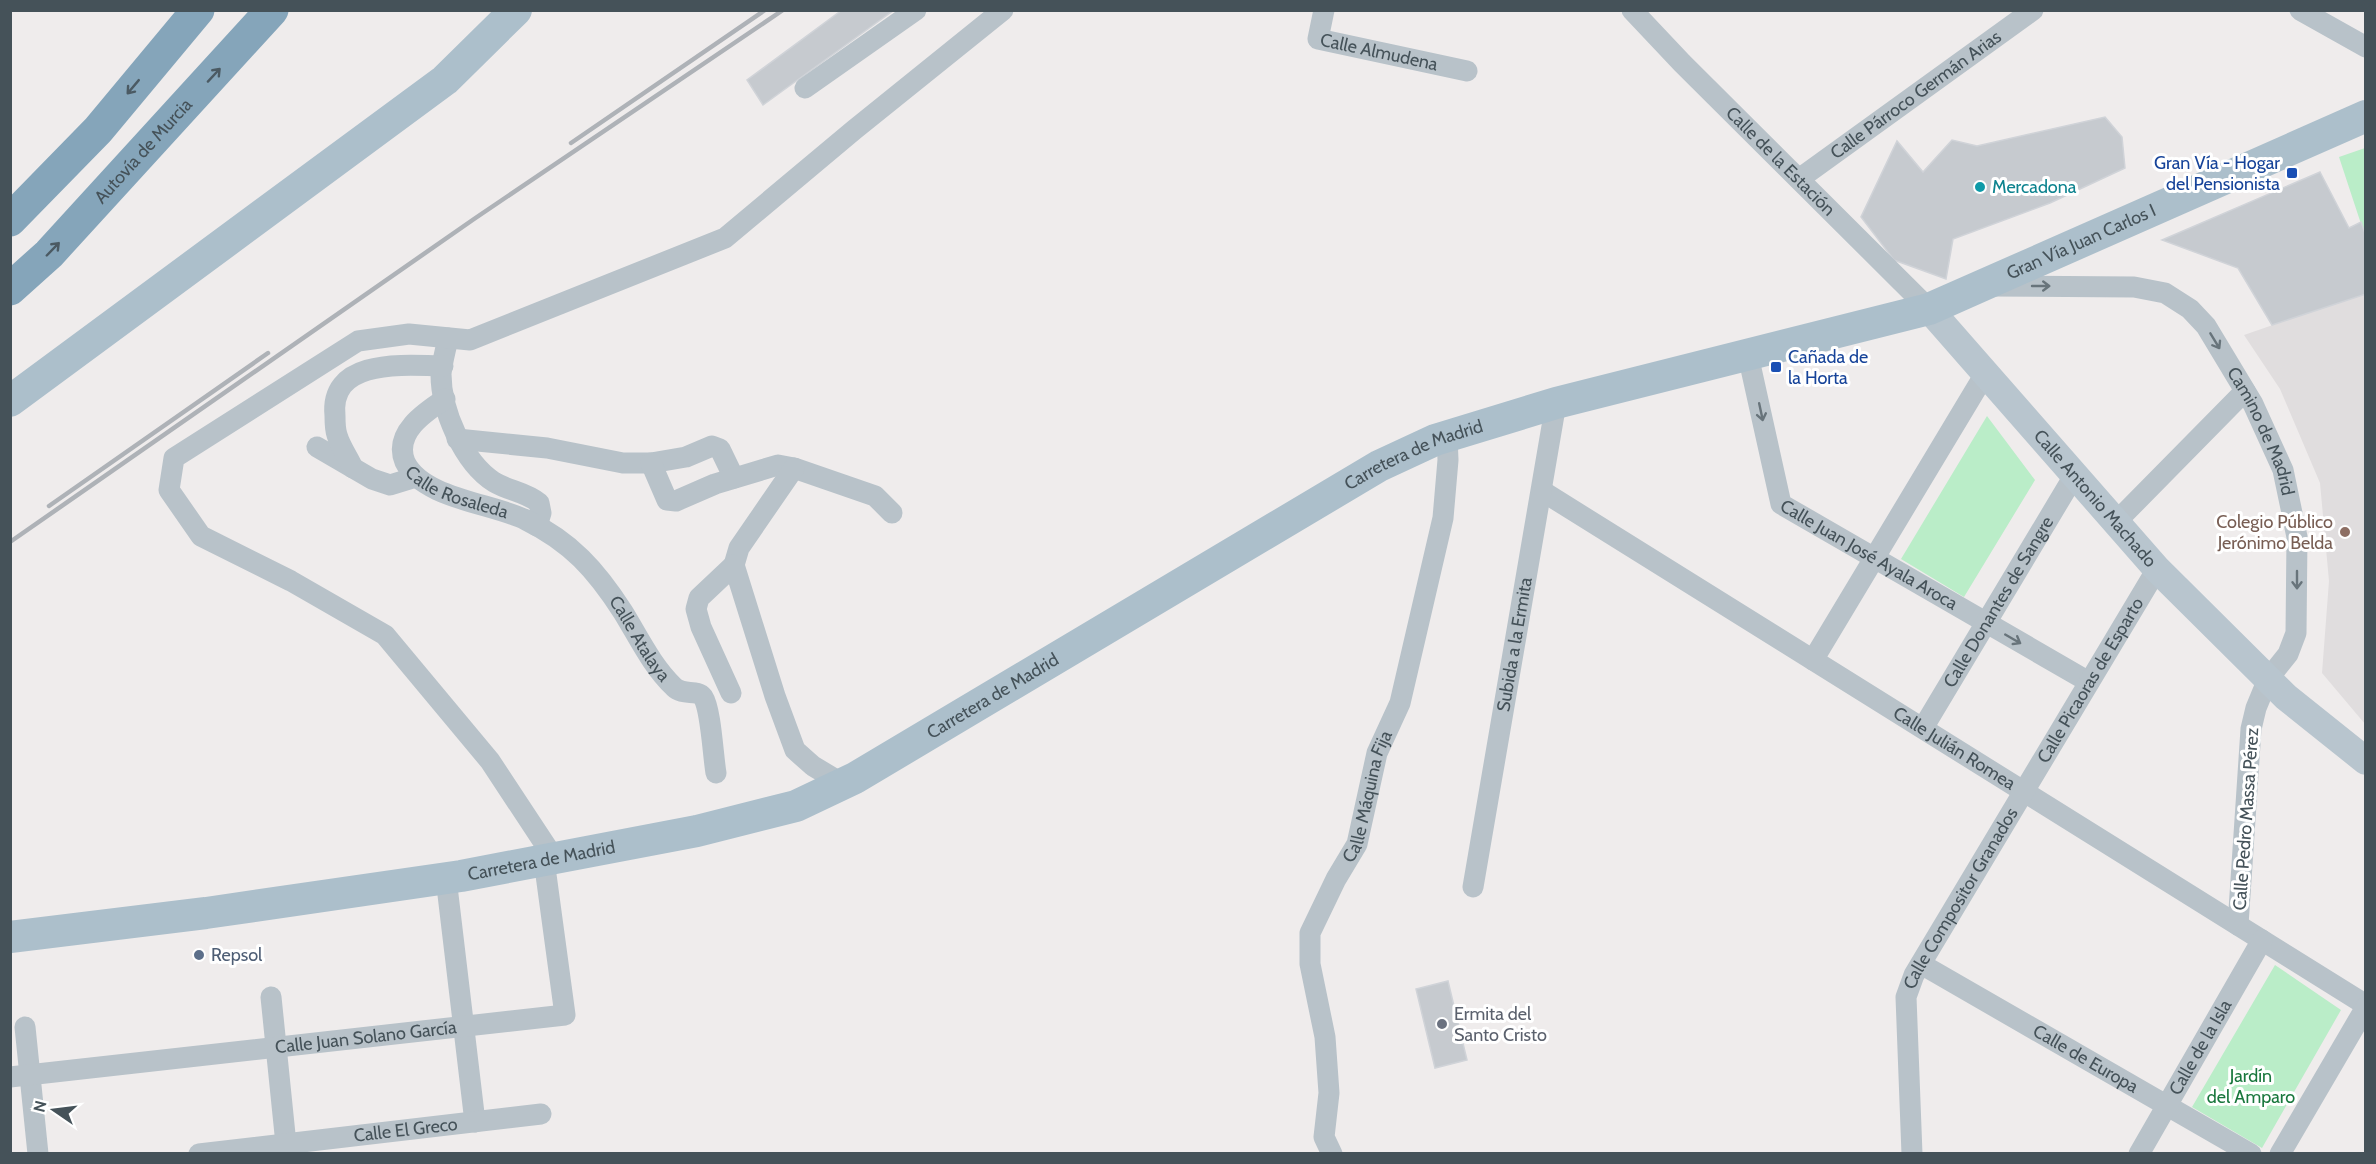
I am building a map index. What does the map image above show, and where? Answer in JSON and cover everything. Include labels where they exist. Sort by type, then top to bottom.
[{"type":"highway","points":[[10,220],[98,130],[198,10]]},
{"type":"highway","name":"Autovía de Murcia","points":[[10,289],[49,254],[272,10]]},
{"type":"main road","points":[[10,401],[445,80],[516,10]]},
{"type":"main road","name":"Gran Vía Juan Carlos I","points":[[1929,309],[2366,116]]},
{"type":"main road","name":"Carretera de Madrid","points":[[10,937],[206,914],[446,878],[697,831],[796,806],[843,783],[1379,466],[1447,437],[1556,403],[1929,309]]},
{"type":"main road","name":"Calle Antonio Machado","points":[[1929,309],[2157,569],[2268,679]]},
{"type":"main road","points":[[2268,679],[2286,697],[2366,761]]},
{"type":"street","points":[[805,88],[916,10]]},
{"type":"street","points":[[549,859],[490,760],[385,635],[291,581],[201,536],[169,490],[174,458],[358,341],[409,334],[470,340],[725,238],[1003,10]]},
{"type":"street","name":"Calle Almudena","points":[[1324,10],[1318,39],[1467,71]]},
{"type":"street","name":"Calle de la Estación","points":[[1632,10],[1929,309]]},
{"type":"street","name":"Calle Párroco Germán Arias","points":[[1799,179],[2033,10]]},
{"type":"street","points":[[2300,10],[2366,47]]},
{"type":"street","name":"Camino de Madrid","points":[[1982,286],[2134,287],[2165,293],[2190,309],[2206,326],[2245,391],[2283,470],[2297,537],[2296,633],[2288,654],[2268,679]]},
{"type":"street","points":[[448,338],[441,374],[446,409],[457,439],[479,468],[494,482],[531,496],[539,503],[541,513],[531,523]]},
{"type":"street","name":"Calle Juan José Ayala Aroca","points":[[1748,355],[1781,504],[2089,682]]},
{"type":"street","points":[[354,468],[337,434],[333,403],[342,385],[357,373],[392,365],[443,366]]},
{"type":"street","points":[[1813,660],[1985,374]]},
{"type":"street","points":[[2115,523],[2245,391]]},
{"type":"street","name":"Calle Rosaleda","points":[[445,399],[421,414],[404,438],[402,452],[406,463],[416,477],[442,492],[531,523]]},
{"type":"street","name":"Subida a la Ermita","points":[[1473,887],[1556,403]]},
{"type":"street","name":"Calle Máquina Fija","points":[[1332,1154],[1324,1137],[1329,1093],[1324,1036],[1310,964],[1310,933],[1336,879],[1357,844],[1377,753],[1400,703],[1443,518],[1448,460],[1447,437]]},
{"type":"street","points":[[457,439],[547,448],[623,463],[651,463],[686,457],[712,446],[720,449],[734,478]]},
{"type":"street","points":[[316,447],[372,479],[390,485],[416,477]]},
{"type":"street","points":[[651,463],[668,500],[676,501],[734,478],[778,465],[794,468],[875,496],[892,513]]},
{"type":"street","points":[[794,468],[738,548],[734,565],[775,696],[795,750],[813,766],[843,783]]},
{"type":"street","name":"Calle Donantes de Sangre","points":[[1923,728],[2074,476]]},
{"type":"street","name":"Calle Julián Romea","points":[[1542,491],[2366,1006]]},
{"type":"street","name":"Calle Atalaya","points":[[531,523],[568,546],[592,567],[623,613],[649,658],[675,688],[683,693],[697,693],[702,696],[707,711],[716,773]]},
{"type":"street","points":[[731,693],[701,627],[696,609],[699,598],[734,565]]},
{"type":"street","name":"Calle Picaoras de Esparto","points":[[2024,791],[2157,569]]},
{"type":"street","name":"Calle Pedro Massa Pérez","points":[[2238,925],[2252,729],[2256,708],[2268,679]]},
{"type":"street","name":"Calle Compositor Granados","points":[[1912,1154],[1906,997],[1921,964],[2024,791]]},
{"type":"street","name":"Calle Juan Solano García","points":[[20,1076],[566,1015],[549,859]]},
{"type":"street","points":[[446,878],[475,1122]]},
{"type":"street","name":"Calle de la Isla","points":[[2139,1154],[2262,940]]},
{"type":"street","name":"Calle de Europa","points":[[1921,964],[2251,1154]]},
{"type":"street","points":[[271,997],[286,1148]]},
{"type":"street","points":[[2280,1154],[2366,1006]]},
{"type":"street","points":[[25,1027],[20,1076],[38,1154]]},
{"type":"street","name":"Calle El Greco","points":[[199,1154],[286,1148],[541,1114]]},
{"type":"shaded area","name":"Colegio Público Jerónimo Belda","points":[[2365,293],[2365,724],[2322,673],[2329,581],[2320,483],[2280,389],[2244,335]]},
{"type":"green space","points":[[2365,148],[2365,236],[2339,157]]},
{"type":"green space","points":[[1987,416],[2035,480],[1964,597],[1901,559]]},
{"type":"green space","name":"Jardín del Amparo","points":[[2275,965],[2341,1010],[2262,1148],[2192,1107]]},
{"type":"building","points":[[842,10],[894,10],[763,105],[747,80]]},
{"type":"building","name":"Mercadona","points":[[2105,117],[2122,137],[2125,168],[2050,203],[1953,239],[1946,279],[1894,260],[1861,217],[1897,141],[1923,172],[1952,140],[1977,146]]},
{"type":"building","points":[[2320,172],[2349,228],[2361,222],[2366,236],[2366,294],[2272,325],[2238,268],[2162,240]]},
{"type":"building","name":"Ermita del Santo Cristo","points":[[1448,981],[1467,1060],[1435,1068],[1416,989]]},
{"type":"railway","points":[[571,143],[765,10]]},
{"type":"railway","points":[[10,542],[474,219],[783,10]]},
{"type":"railway","points":[[49,506],[268,353]]},
{"type":"place","name":"Gran Vía - Hogar del Pensionista","points":[[2292,173]]},
{"type":"place","name":"Mercadona","points":[[1980,187]]},
{"type":"place","name":"Cañada de la Horta","points":[[1776,367]]},
{"type":"place","name":"Colegio Público Jerónimo Belda","points":[[2345,532]]},
{"type":"place","name":"Repsol","points":[[199,955]]},
{"type":"place","name":"Ermita del Santo Cristo","points":[[1442,1024]]}]
